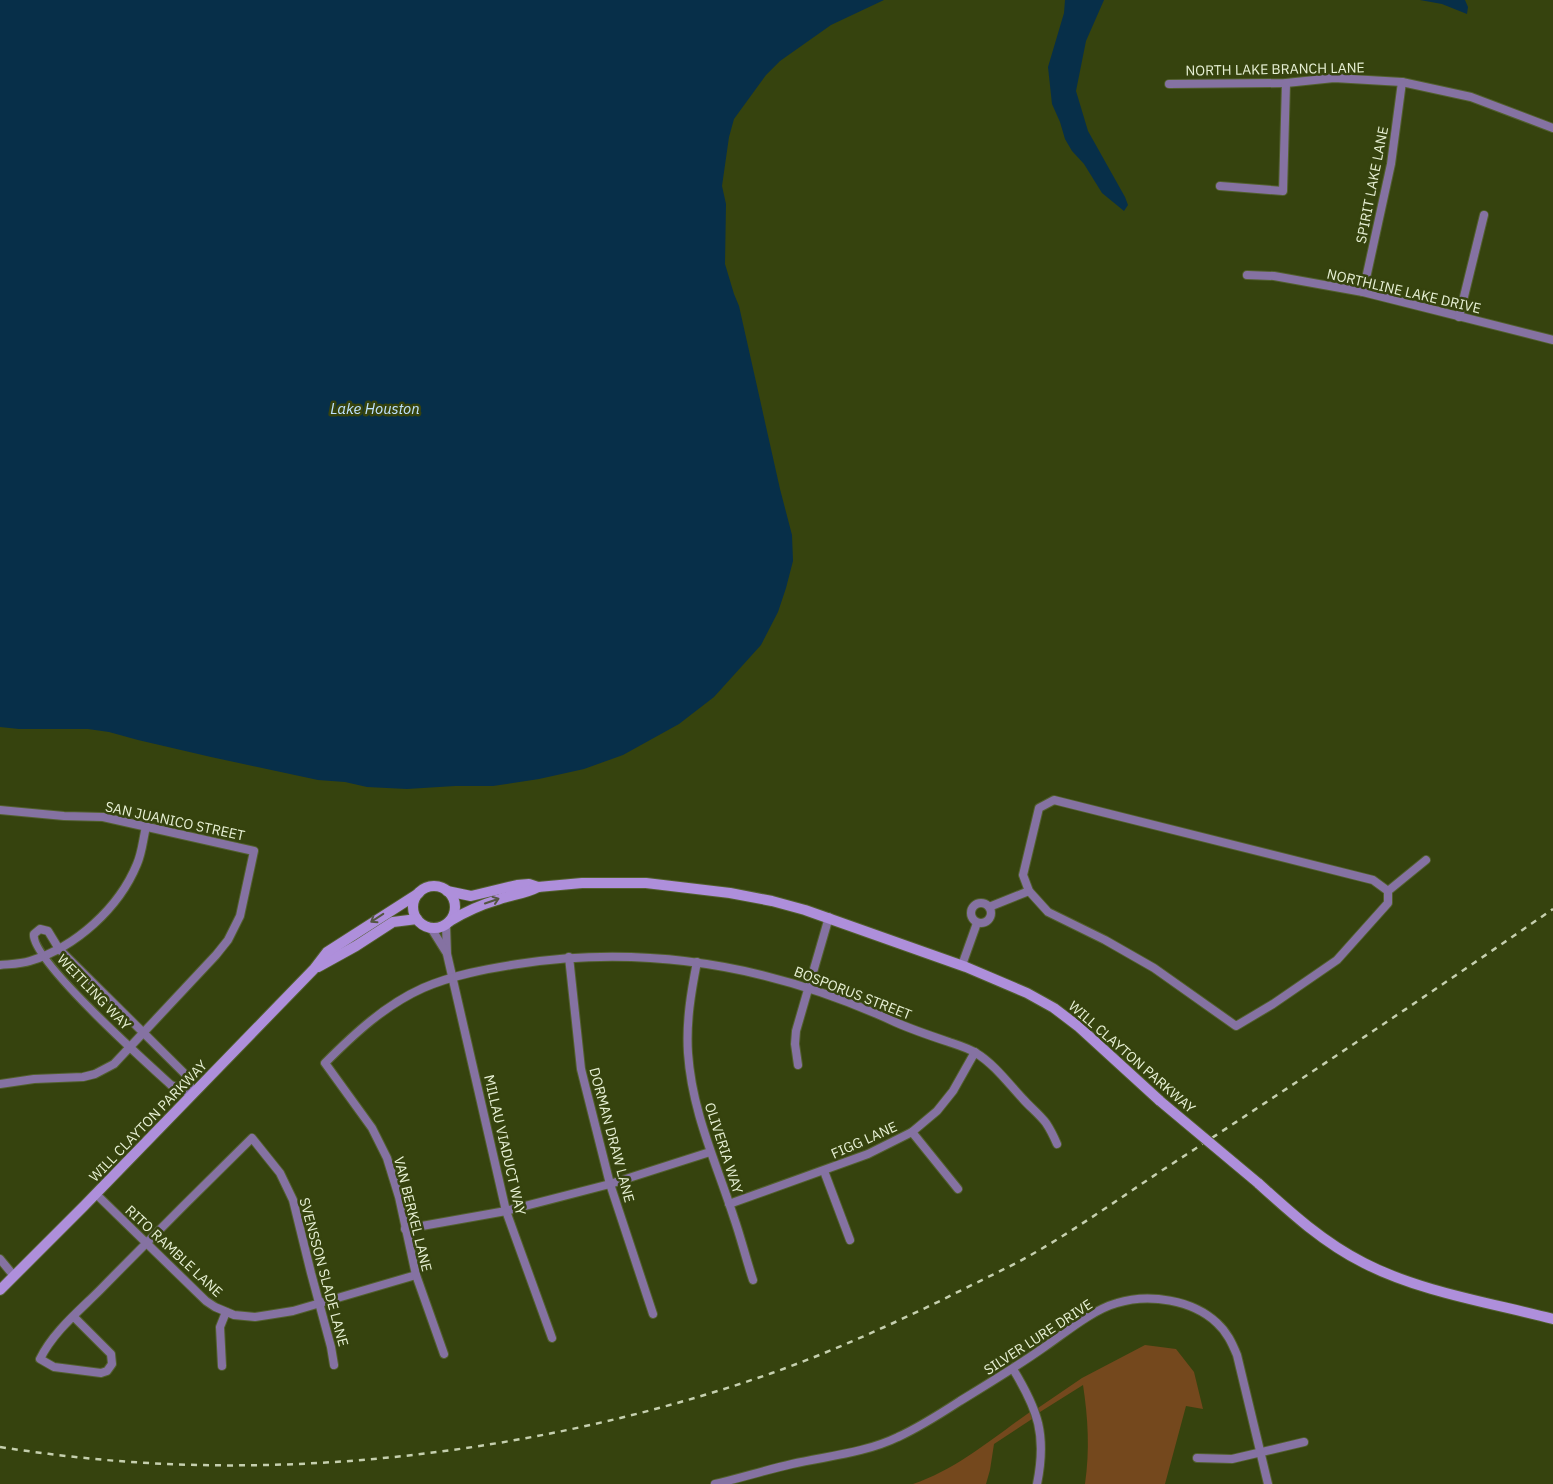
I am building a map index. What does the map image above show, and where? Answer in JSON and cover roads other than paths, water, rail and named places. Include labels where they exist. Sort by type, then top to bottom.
[{"type":"street","name":"NORTH LAKE BRANCH LANE","points":[[1170,84],[1286,84],[1334,78],[1402,82],[1471,97],[1553,128]]},
{"type":"street","name":"SPIRIT LAKE LANE","points":[[1364,292],[1391,164],[1402,82]]},
{"type":"street","points":[[1220,186],[1283,191],[1286,84]]},
{"type":"street","points":[[1459,317],[1484,215]]},
{"type":"street","name":"NORTHLINE LAKE DRIVE","points":[[1247,275],[1274,276],[1364,292],[1553,340]]},
{"type":"street","points":[[1054,800],[1373,880],[1388,891],[1388,903],[1337,960],[1273,1004],[1236,1026],[1154,968],[1105,940],[1048,912],[1030,891],[1024,875],[1039,808],[1054,800]]},
{"type":"street","name":"SAN JUANICO STREET","points":[[0,810],[64,816],[103,817],[254,851],[240,916],[228,940],[216,956],[144,1033]]},
{"type":"street","points":[[0,965],[28,962],[59,950],[76,940],[96,922],[126,887],[138,862],[146,827]]},
{"type":"street","points":[[1388,891],[1426,860]]},
{"type":"street","name":"WILL CLAYTON PARKWAY","points":[[447,891],[471,896],[517,885],[528,884],[538,887],[614,882],[684,886],[730,892],[772,901],[829,917],[962,965],[998,979],[1054,1008],[1079,1027],[1160,1101],[1314,1232],[1363,1263],[1419,1286],[1553,1319]]},
{"type":"street","points":[[437,886],[447,891],[453,899],[455,906],[455,912],[448,923],[431,928],[424,926],[417,919],[413,910],[413,904],[419,893],[430,887],[437,886]]},
{"type":"street","name":"WILL CLAYTON PARKWAY","points":[[448,923],[486,903],[531,891],[538,887]]},
{"type":"street","points":[[989,906],[991,913],[989,919],[984,923],[977,923],[970,915],[971,908],[980,902],[989,906],[1030,891]]},
{"type":"street","name":"WILL CLAYTON PARKWAY","points":[[0,1290],[314,969],[327,952],[419,893]]},
{"type":"street","points":[[798,1065],[795,1044],[796,1031],[829,917]]},
{"type":"street","name":"WILL CLAYTON PARKWAY","points":[[314,969],[356,946],[393,922],[417,919]]},
{"type":"street","name":"MILLAU VIADUCT WAY","points":[[447,954],[448,923]]},
{"type":"street","points":[[962,965],[977,923]]},
{"type":"street","name":"MILLAU VIADUCT WAY","points":[[431,928],[447,954],[454,977],[506,1211],[552,1338]]},
{"type":"street","name":"WEITLING WAY","points":[[40,929],[48,930],[59,950],[185,1074],[193,1094],[171,1085],[60,978],[33,938],[34,934],[40,929]]},
{"type":"street","name":"BOSPORUS STREET","points":[[325,1063],[348,1040],[395,1003],[423,988],[454,977],[491,968],[569,957],[642,957],[697,962],[750,971],[808,987],[975,1052],[992,1066],[1046,1123],[1057,1144]]},
{"type":"street","name":"DORMAN DRAW LANE","points":[[569,957],[581,1069],[610,1184],[653,1314]]},
{"type":"street","name":"OLIVERIA WAY","points":[[697,962],[689,1005],[688,1052],[694,1097],[700,1122],[729,1204],[752,1280]]},
{"type":"street","points":[[0,1084],[34,1079],[82,1077],[95,1074],[114,1064],[144,1033]]},
{"type":"street","name":"FIGG LANE","points":[[729,1204],[824,1171],[886,1146],[912,1132],[937,1111],[953,1091],[975,1052]]},
{"type":"street","name":"VAN BERKEL LANE","points":[[325,1063],[363,1114],[380,1143],[394,1178],[416,1275],[444,1354]]},
{"type":"street","points":[[912,1132],[958,1189]]},
{"type":"street","name":"SVENSSON SLADE LANE","points":[[146,1243],[252,1138],[280,1173],[293,1200],[334,1365]]},
{"type":"street","points":[[406,1229],[506,1211],[610,1184],[710,1152]]},
{"type":"street","points":[[824,1171],[850,1240]]},
{"type":"street","name":"RITO RAMBLE LANE","points":[[96,1194],[206,1300],[226,1312],[255,1317],[281,1313],[416,1275]]},
{"type":"street","points":[[74,1317],[111,1354],[112,1364],[107,1371],[100,1373],[63,1369],[54,1367],[40,1359],[50,1342],[74,1317],[146,1243]]},
{"type":"street","points":[[0,1260],[14,1276]]},
{"type":"street","name":"SILVER LURE DRIVE","points":[[714,1484],[792,1464],[863,1449],[896,1438],[1013,1369],[1096,1313],[1116,1303],[1128,1300],[1152,1299],[1186,1306],[1209,1317],[1218,1324],[1232,1342],[1237,1355],[1268,1484]]},
{"type":"street","points":[[222,1366],[220,1327],[226,1312]]},
{"type":"street","points":[[1013,1369],[1028,1394],[1039,1424],[1042,1452],[1037,1484]]},
{"type":"street","points":[[1197,1458],[1232,1459],[1304,1442]]},
{"type":"water","name":"Lake Houston","points":[[0,0],[884,0],[831,25],[780,61],[766,75],[734,119],[729,137],[722,186],[726,204],[725,264],[739,306],[792,535],[793,561],[778,612],[761,645],[714,697],[679,724],[623,755],[584,769],[539,779],[493,786],[407,789],[367,787],[345,782],[318,780],[211,757],[109,732],[88,729],[19,729],[0,727]]},
{"type":"water","points":[[1065,0],[1104,0],[1086,41],[1076,91],[1088,131],[1125,197],[1128,205],[1124,211],[1102,193],[1084,164],[1072,151],[1065,139],[1052,104],[1048,67],[1064,13]]},
{"type":"water","points":[[1420,0],[1465,0],[1468,7],[1467,14],[1442,4]]},
{"type":"railway","points":[[0,1447],[103,1460],[200,1465],[283,1465],[366,1460],[450,1450],[532,1437],[614,1420],[694,1398],[772,1373],[902,1319],[1020,1261],[1080,1225],[1553,909]]}]
